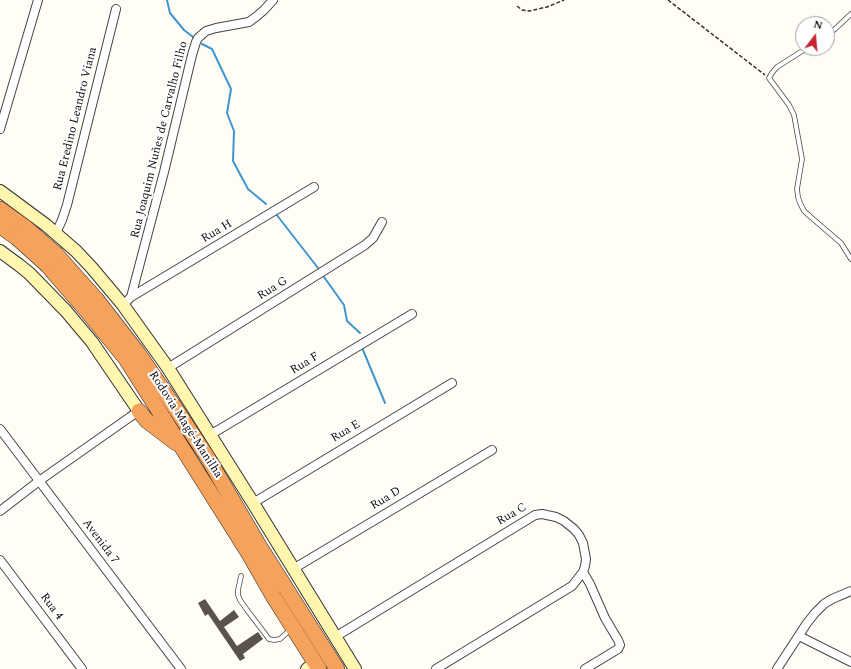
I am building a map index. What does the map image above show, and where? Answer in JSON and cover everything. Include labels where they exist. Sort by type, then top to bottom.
[{"type":"highway","name":"Rodovia Magé-Manilha","points":[[0,209],[21,232],[96,300],[138,353],[206,455],[260,547],[337,669]]},
{"type":"highway","name":"Rodovia Magé-Manilha","points":[[0,226],[21,232]]},
{"type":"highway","name":"Rodovia Magé-Manilha","points":[[52,260],[86,310],[126,359],[293,627],[314,667]]},
{"type":"highway","points":[[139,411],[147,421],[181,446]]},
{"type":"main road","points":[[0,191],[51,229],[127,301],[355,669]]},
{"type":"main road","points":[[24,269],[51,229]]},
{"type":"main road","points":[[0,251],[24,269],[66,310],[92,342],[139,411]]},
{"type":"street","points":[[0,129],[38,0]]},
{"type":"street","name":"Rua Joaquim Nuñes de Carvalho Filho","points":[[127,301],[164,172],[196,42],[198,38],[206,31],[248,22],[258,16],[273,0]]},
{"type":"street","name":"Rua Eredino Leandro Viana","points":[[51,229],[62,220],[67,205],[116,9]]},
{"type":"street","name":"Rua H","points":[[127,301],[314,187]]},
{"type":"street","name":"Rua G","points":[[168,368],[366,246],[373,238],[382,222]]},
{"type":"street","name":"Rua F","points":[[210,435],[412,314]]},
{"type":"street","name":"Rua E","points":[[253,503],[452,382]]},
{"type":"street","points":[[0,511],[39,481],[139,411]]},
{"type":"street","name":"Avenida 7","points":[[0,429],[181,669]]},
{"type":"street","name":"Rua D","points":[[293,569],[492,450]]},
{"type":"street","name":"Rua C","points":[[335,637],[535,515],[542,514],[556,517],[574,529],[581,539],[585,552],[586,566],[583,572]]},
{"type":"street","name":"Rua 4","points":[[0,560],[82,669]]},
{"type":"street","points":[[436,669],[572,586],[583,572],[620,645],[618,649],[585,669]]},
{"type":"street","points":[[776,669],[815,614],[824,604],[851,591]]},
{"type":"street","points":[[799,636],[851,662]]},
{"type":"lane","points":[[835,29],[851,14]]},
{"type":"lane","points":[[795,56],[777,67],[769,78],[789,105],[794,115],[802,158],[797,189],[798,197],[804,211],[842,243],[851,259]]},
{"type":"lane","points":[[241,576],[238,590],[240,600],[269,639],[280,639],[293,627]]},
{"type":"path","points":[[517,6],[522,10],[529,11],[547,7],[564,0]]},
{"type":"path","points":[[668,0],[769,78]]},
{"type":"building","points":[[205,599],[220,621],[234,610],[239,617],[224,627],[237,646],[258,632],[263,639],[243,654],[245,658],[240,661],[208,614],[205,616],[198,603]]},
{"type":"waterway","points":[[167,0],[170,13],[184,30],[193,37]]},
{"type":"waterway","points":[[202,44],[212,49],[231,89],[227,113],[234,131],[233,161],[248,189],[266,204]]},
{"type":"waterway","points":[[276,214],[318,268]]},
{"type":"waterway","points":[[324,277],[344,305],[347,321],[360,333]]},
{"type":"waterway","points":[[363,350],[385,403]]}]
